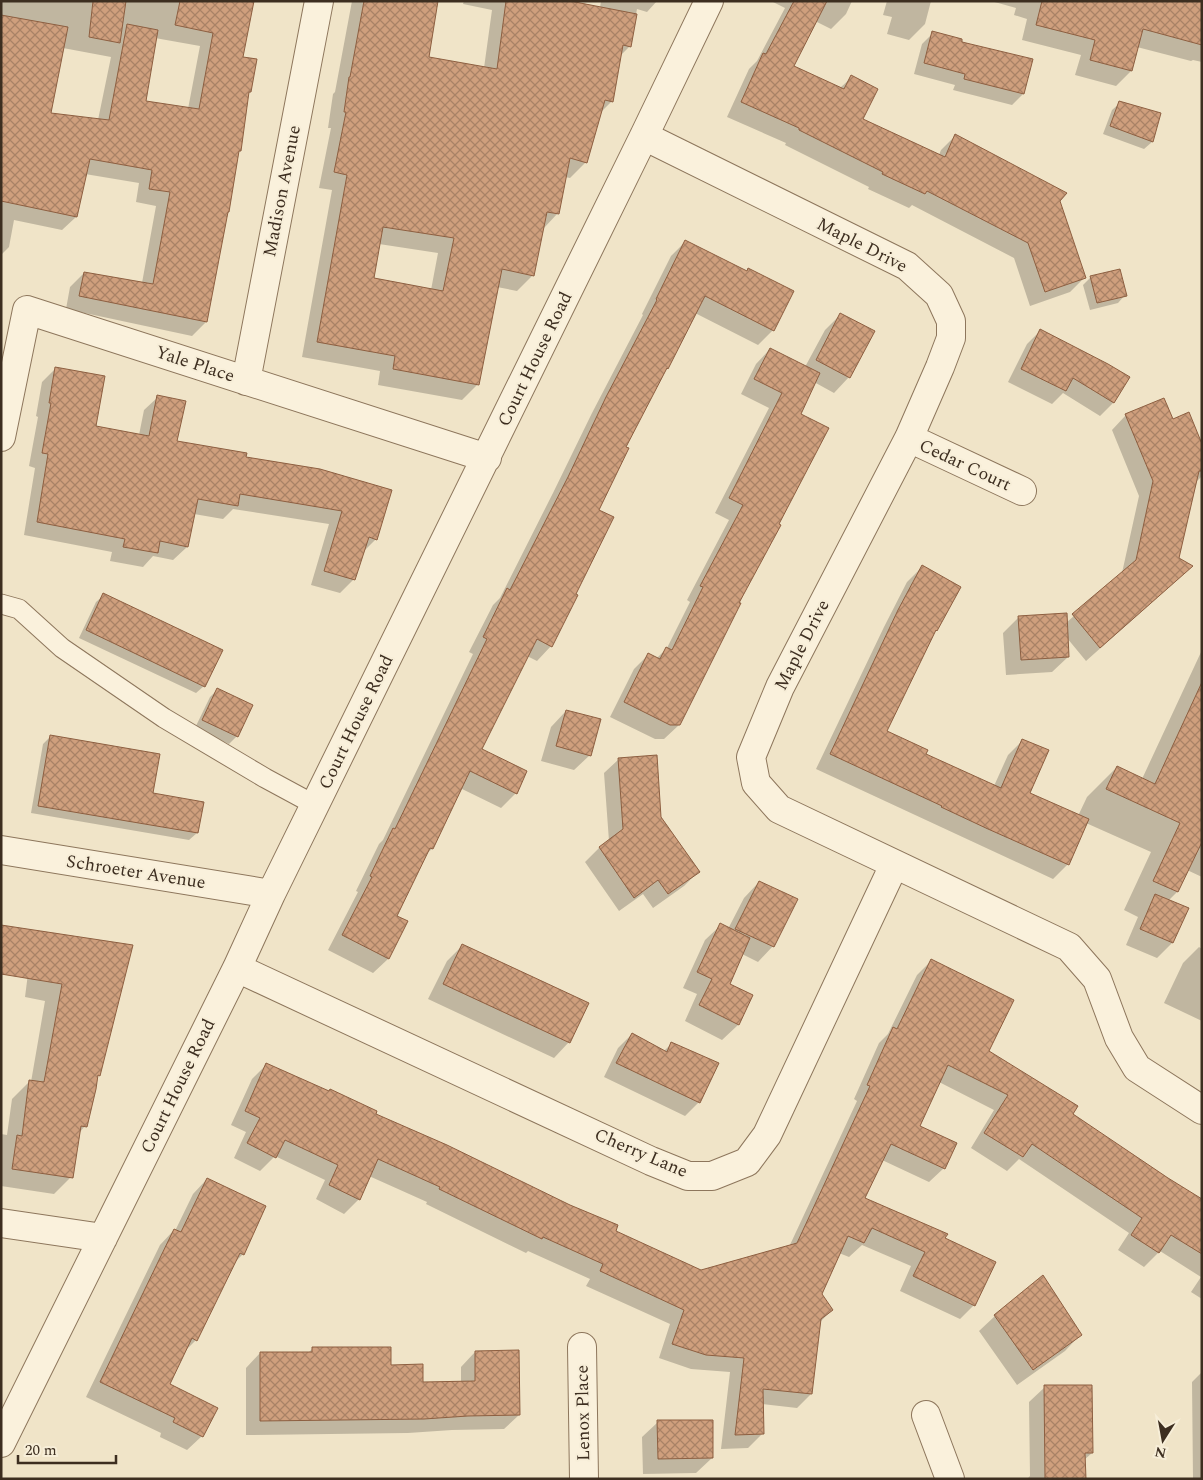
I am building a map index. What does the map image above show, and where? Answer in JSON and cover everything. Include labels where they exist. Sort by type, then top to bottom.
[{"type":"street","name":"Madison Avenue","points":[[246,381],[319,1]]},
{"type":"street","name":"Court House Road","points":[[1,1443],[237,968],[271,894],[487,458],[709,1]]},
{"type":"street","name":"Maple Drive","points":[[644,136],[907,266],[939,295],[951,322],[951,338],[908,438],[780,687],[751,757],[756,783],[779,809],[1069,947],[1097,979],[1119,1038],[1138,1068],[1202,1110]]},
{"type":"street","name":"Yale Place","points":[[1,437],[28,310],[487,458]]},
{"type":"street","name":"Cedar Court","points":[[908,438],[1022,491]]},
{"type":"street","name":"Schroeter Avenue","points":[[1,850],[271,894]]},
{"type":"street","name":"Cherry Lane","points":[[237,968],[651,1161],[688,1176],[712,1176],[746,1162],[767,1135],[894,865]]},
{"type":"street","points":[[1,1224],[103,1238]]},
{"type":"street","name":"Lenox Place","points":[[582,1347],[584,1479]]},
{"type":"street","points":[[926,1415],[950,1479]]},
{"type":"lane","points":[[1,604],[19,609],[62,648],[164,718],[265,778],[315,804]]},
{"type":"building","points":[[93,1],[126,1],[120,43],[89,37]]},
{"type":"building","points":[[180,1],[254,1],[243,57],[257,59],[251,92],[249,92],[241,151],[239,151],[207,322],[79,296],[84,272],[153,284],[170,192],[149,189],[152,170],[90,159],[77,217],[1,201],[1,15],[68,27],[51,113],[109,120],[127,24],[158,30],[146,101],[199,109],[213,33],[175,25]]},
{"type":"building","points":[[364,1],[438,1],[429,57],[497,69],[506,1],[570,1],[637,14],[631,47],[623,45],[613,102],[605,100],[587,163],[570,158],[559,214],[547,212],[534,276],[502,269],[479,385],[393,369],[395,356],[317,342],[347,175],[334,172],[346,112],[344,112]],"holes":[[[383,227],[454,238],[443,291],[374,278]]]},
{"type":"building","points":[[794,1],[827,1],[794,66],[844,89],[851,75],[878,89],[863,119],[945,157],[955,134],[1067,193],[1060,201],[1086,278],[1045,292],[1028,243],[927,191],[925,194],[882,174],[883,172],[799,130],[799,128],[741,102],[763,53],[766,54]]},
{"type":"building","points":[[1042,1],[1202,1],[1202,45],[1143,29],[1132,71],[1090,60],[1095,40],[1036,25]]},
{"type":"building","points":[[932,31],[962,39],[962,42],[1033,59],[1024,94],[964,79],[965,74],[924,63]]},
{"type":"building","points":[[1119,101],[1161,113],[1153,142],[1110,126]]},
{"type":"building","points":[[685,240],[747,271],[748,268],[794,291],[774,331],[705,296],[626,447],[629,448],[599,510],[614,517],[576,594],[578,595],[552,647],[537,639],[482,749],[527,771],[517,794],[470,771],[433,849],[430,848],[397,916],[408,921],[389,959],[342,935],[487,639],[483,637],[507,588],[510,590],[568,477]]},
{"type":"building","points":[[1120,269],[1127,296],[1097,303],[1090,276]]},
{"type":"building","points":[[840,313],[875,331],[850,378],[816,360]]},
{"type":"building","points":[[1040,329],[1130,377],[1114,403],[1073,378],[1066,391],[1021,369]]},
{"type":"building","points":[[770,348],[820,373],[801,414],[829,428],[779,524],[781,525],[739,603],[741,603],[680,725],[670,725],[624,702],[648,653],[660,659],[666,647],[672,650],[703,587],[700,586],[743,505],[729,498],[782,393],[754,379]]},
{"type":"building","points":[[55,367],[105,376],[96,426],[149,436],[157,395],[186,401],[177,441],[247,453],[246,457],[320,469],[392,490],[377,540],[369,537],[355,580],[324,571],[342,511],[240,494],[238,506],[198,499],[188,547],[160,541],[158,553],[123,547],[125,539],[37,522],[48,454],[42,453]]},
{"type":"building","points":[[1164,398],[1173,419],[1189,412],[1202,444],[1202,471],[1199,471],[1179,558],[1193,566],[1100,648],[1072,614],[1136,560],[1153,481],[1125,414]]},
{"type":"building","points":[[922,565],[961,587],[936,630],[887,731],[928,750],[926,754],[1001,788],[1022,739],[1049,750],[1030,793],[1089,819],[1069,865],[830,754],[898,610]]},
{"type":"building","points":[[103,593],[223,650],[205,687],[86,630]]},
{"type":"building","points":[[1067,613],[1069,657],[1021,660],[1018,616]]},
{"type":"building","points":[[1202,682],[1202,842],[1178,892],[1153,881],[1180,823],[1106,789],[1117,766],[1155,784]]},
{"type":"building","points":[[217,688],[253,705],[238,737],[202,720]]},
{"type":"building","points":[[566,710],[601,719],[591,756],[556,746]]},
{"type":"building","points":[[50,735],[160,754],[153,793],[204,802],[198,833],[38,806]]},
{"type":"building","points":[[657,755],[661,817],[700,872],[668,894],[658,880],[634,898],[599,847],[623,829],[618,758]]},
{"type":"building","points":[[759,881],[798,899],[774,947],[735,929]]},
{"type":"building","points":[[1155,894],[1189,908],[1173,943],[1140,929]]},
{"type":"building","points":[[720,923],[750,938],[730,984],[753,995],[739,1025],[699,1005],[712,979],[697,972]]},
{"type":"building","points":[[1,925],[133,945],[100,1076],[98,1075],[87,1127],[81,1126],[73,1178],[12,1169],[17,1135],[22,1136],[29,1080],[44,1082],[62,984],[1,974]]},
{"type":"building","points":[[462,944],[589,1003],[570,1043],[443,984]]},
{"type":"building","points":[[931,959],[1014,1000],[989,1051],[1078,1106],[1073,1114],[1202,1199],[1202,1254],[1171,1235],[1159,1253],[1131,1235],[1142,1218],[1032,1144],[1023,1157],[984,1133],[1008,1095],[948,1065],[920,1126],[957,1143],[945,1169],[891,1144],[865,1198],[948,1234],[945,1238],[996,1262],[975,1306],[913,1276],[925,1252],[872,1228],[864,1243],[848,1236],[822,1294],[833,1310],[821,1319],[812,1394],[763,1389],[764,1434],[735,1435],[744,1358],[706,1355],[672,1344],[684,1310],[600,1271],[603,1264],[543,1237],[542,1239],[439,1189],[440,1187],[378,1159],[360,1200],[329,1185],[338,1165],[285,1140],[276,1158],[247,1143],[260,1118],[245,1111],[266,1063],[329,1091],[330,1089],[377,1111],[376,1114],[447,1145],[570,1205],[618,1225],[616,1231],[701,1270],[797,1243],[870,1086],[867,1085],[893,1027],[897,1029]]},
{"type":"building","points":[[632,1033],[667,1052],[671,1042],[719,1063],[700,1103],[616,1063]]},
{"type":"building","points":[[207,1178],[266,1206],[244,1255],[240,1253],[197,1341],[192,1338],[170,1384],[218,1408],[203,1437],[173,1422],[175,1418],[100,1382],[174,1229],[181,1232]]},
{"type":"building","points":[[1043,1275],[1082,1335],[1033,1370],[994,1315]]},
{"type":"building","points":[[312,1347],[391,1347],[391,1365],[423,1364],[423,1382],[475,1381],[475,1351],[519,1350],[520,1415],[424,1419],[260,1421],[260,1352],[312,1352]]},
{"type":"building","points":[[1044,1385],[1092,1385],[1093,1453],[1085,1453],[1086,1479],[1045,1479]]},
{"type":"building","points":[[657,1420],[713,1420],[713,1458],[658,1459]]}]
